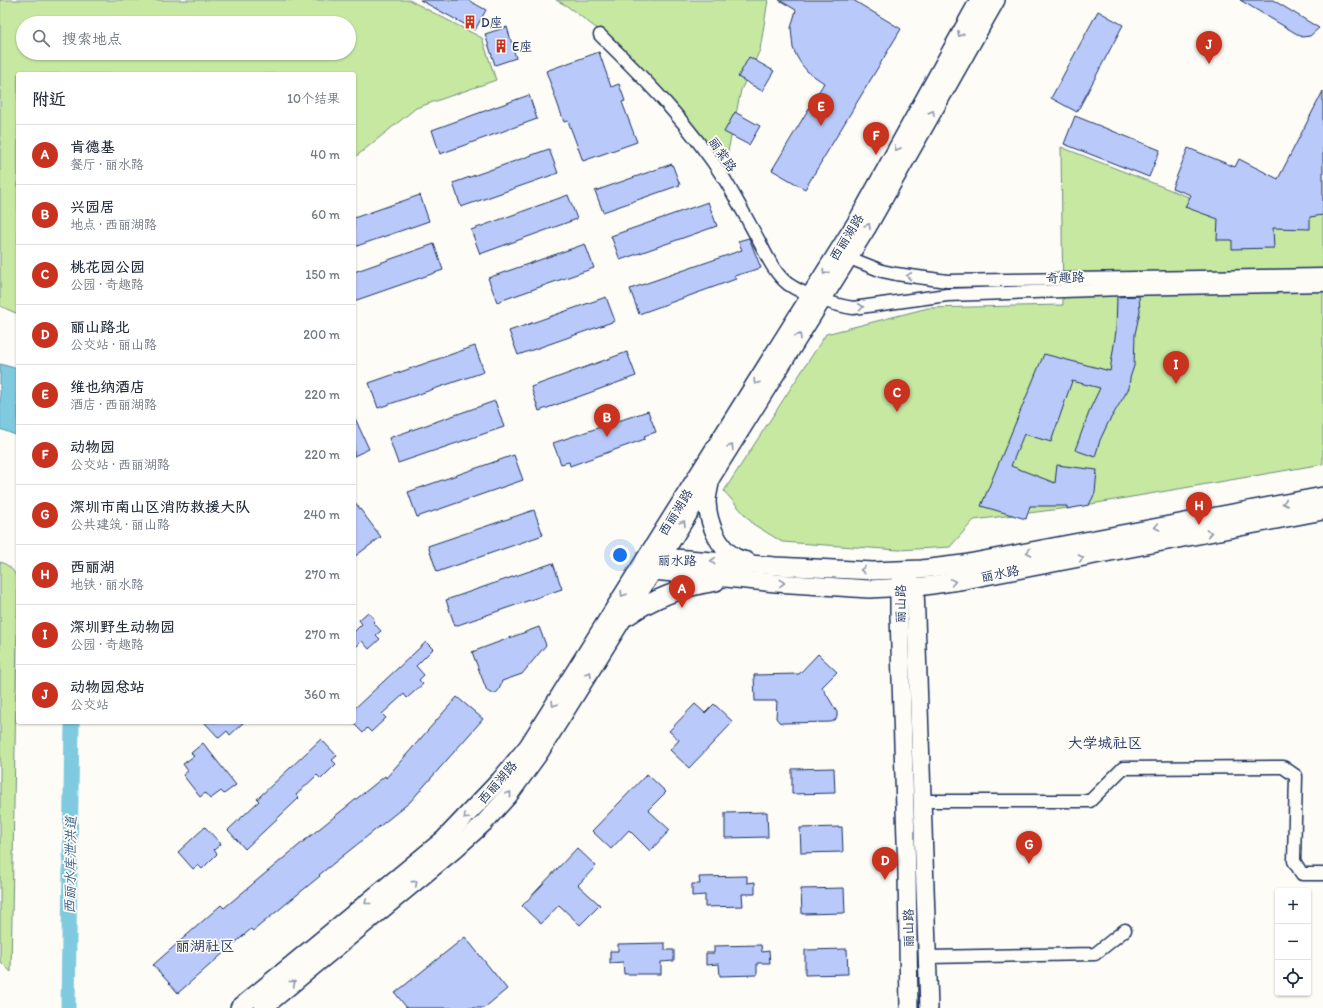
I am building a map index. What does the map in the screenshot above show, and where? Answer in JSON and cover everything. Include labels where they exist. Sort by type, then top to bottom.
[{"type":"main road","name":"西丽湖路","points":[[239,1008],[444,839],[500,780],[528,746],[648,566],[842,256],[857,221],[979,0]]},
{"type":"main road","name":"西丽湖路","points":[[842,256],[867,228],[996,0]]},
{"type":"main road","name":"西丽湖路","points":[[662,557],[710,480],[816,297]]},
{"type":"main road","points":[[710,480],[707,500],[709,516],[716,534],[724,547],[734,556],[752,564]]},
{"type":"main road","name":"丽水路","points":[[648,566],[662,557],[832,569],[902,571],[963,564],[1323,496]]},
{"type":"main road","name":"丽水路","points":[[648,566],[744,580],[869,589],[907,588],[939,585],[1323,511]]},
{"type":"main road","name":"西丽湖路","points":[[263,1008],[453,851],[484,823],[509,795],[538,755],[623,620],[648,566]]},
{"type":"main road","name":"丽山路","points":[[902,571],[907,588],[922,801],[929,1008]]},
{"type":"main road","points":[[623,620],[643,606],[661,597],[681,590],[720,582],[744,580]]},
{"type":"main road","name":"丽山路","points":[[907,588],[907,873],[909,1008]]},
{"type":"street","name":"丽紫路","points":[[600,35],[668,104],[698,141],[725,180],[775,270],[788,284],[816,297]]},
{"type":"street","name":"奇趣路","points":[[842,256],[882,271],[947,280],[1323,275]]},
{"type":"street","name":"奇趣路","points":[[816,297],[838,305],[853,308],[947,295],[1122,289],[1323,285]]},
{"type":"street","points":[[922,801],[1090,801],[1123,768],[1283,767],[1296,776],[1294,861],[1302,874],[1323,874]]},
{"type":"street","points":[[928,957],[1095,954],[1125,930]]},
{"type":"green space","points":[[0,0],[409,0],[482,38],[496,80],[416,108],[356,156],[356,72],[16,72],[16,313],[0,306]]},
{"type":"green space","points":[[556,0],[768,0],[760,50],[741,90],[727,156],[714,154],[608,37],[567,6]]},
{"type":"green space","points":[[1061,147],[1214,207],[1323,194],[1323,464],[1068,508],[974,520],[950,547],[899,550],[782,542],[753,524],[724,491],[826,334],[928,308],[1063,305]]},
{"type":"green space","points":[[0,562],[11,569],[16,576],[16,692],[11,972],[0,961]]},
{"type":"water","points":[[0,364],[16,368],[16,435],[0,429]]},
{"type":"building","name":"D座","points":[[420,0],[468,0],[486,10],[475,30]]},
{"type":"building","points":[[779,0],[853,0],[901,29],[805,189],[772,170],[824,83],[808,72],[797,57],[793,48],[791,28],[796,10]]},
{"type":"building","points":[[1240,0],[1273,0],[1319,28],[1310,36],[1302,37]]},
{"type":"building","points":[[1098,11],[1123,25],[1077,112],[1051,98]]},
{"type":"building","name":"E座","points":[[507,27],[516,58],[495,65],[485,34]]},
{"type":"building","points":[[599,52],[611,87],[619,84],[625,101],[622,102],[637,142],[583,161],[568,121],[564,122],[546,71]]},
{"type":"building","points":[[749,57],[774,71],[762,91],[738,77]]},
{"type":"building","points":[[1323,91],[1323,215],[1310,217],[1310,229],[1273,228],[1274,248],[1232,249],[1232,240],[1217,240],[1218,219],[1185,207],[1191,195],[1172,188],[1188,148],[1235,167],[1239,159],[1278,179]]},
{"type":"building","points":[[529,95],[537,119],[440,154],[432,130]]},
{"type":"building","points":[[735,112],[760,126],[749,145],[724,132]]},
{"type":"building","points":[[1075,116],[1160,150],[1149,177],[1064,144]]},
{"type":"building","points":[[549,149],[558,173],[461,207],[453,183]]},
{"type":"building","points":[[672,164],[680,185],[603,212],[595,191]]},
{"type":"building","points":[[420,195],[429,221],[356,246],[356,217]]},
{"type":"building","points":[[568,195],[577,219],[480,254],[471,230]]},
{"type":"building","points":[[708,202],[717,226],[620,260],[611,236]]},
{"type":"building","points":[[749,238],[761,268],[734,276],[736,279],[639,314],[630,289],[742,250],[738,241]]},
{"type":"building","points":[[434,244],[443,270],[356,300],[356,271]]},
{"type":"building","points":[[585,244],[594,268],[497,302],[488,278]]},
{"type":"building","points":[[1139,296],[1140,311],[1135,334],[1134,366],[1130,378],[1129,388],[1108,423],[1100,440],[1095,457],[1075,450],[1091,407],[1100,388],[1072,381],[1051,442],[1024,434],[1011,466],[1055,483],[1057,465],[1097,470],[1095,493],[1089,505],[1067,509],[1067,506],[1030,506],[1026,519],[981,506],[1044,354],[1110,371],[1116,331],[1117,297]]},
{"type":"building","points":[[606,297],[615,321],[518,355],[509,331]]},
{"type":"building","points":[[475,346],[484,372],[378,408],[369,383]]},
{"type":"building","points":[[627,352],[636,376],[539,411],[531,387]]},
{"type":"building","points":[[495,401],[504,427],[398,463],[389,438]]},
{"type":"building","points":[[648,411],[656,432],[644,436],[645,439],[570,466],[569,462],[561,464],[553,443]]},
{"type":"building","points":[[356,420],[369,449],[356,455]]},
{"type":"building","points":[[514,455],[523,480],[417,517],[408,492]]},
{"type":"building","points":[[356,504],[381,537],[356,556]]},
{"type":"building","points":[[534,510],[543,535],[437,572],[428,546]]},
{"type":"building","points":[[553,563],[562,589],[455,626],[446,600]]},
{"type":"building","points":[[368,612],[375,620],[373,622],[381,631],[376,635],[380,639],[369,649],[362,641],[356,647],[356,630],[362,624],[359,620]]},
{"type":"building","points":[[539,627],[546,645],[522,674],[502,681],[499,690],[496,693],[487,691],[472,652]]},
{"type":"building","points":[[426,642],[433,649],[416,666],[424,675],[419,680],[423,684],[407,698],[404,694],[382,714],[386,718],[371,732],[367,728],[363,733],[354,724],[356,724],[356,707]]},
{"type":"building","points":[[818,654],[837,672],[822,687],[837,712],[837,717],[835,720],[831,722],[783,723],[779,722],[776,718],[777,701],[755,701],[754,675],[799,674]]},
{"type":"building","points":[[457,697],[483,719],[410,802],[319,875],[320,876],[253,931],[251,929],[178,993],[153,965],[221,905],[224,908],[385,776],[386,778]]},
{"type":"building","points":[[695,704],[705,713],[714,704],[733,722],[689,768],[670,750],[679,740],[669,731]]},
{"type":"building","points":[[206,724],[242,724],[230,735],[227,731],[219,738]]},
{"type":"building","points":[[321,739],[337,756],[332,760],[336,764],[321,779],[317,775],[296,795],[299,798],[245,849],[228,830],[259,801],[257,799]]},
{"type":"building","points":[[203,743],[236,785],[224,794],[221,791],[210,799],[205,793],[200,797],[183,775],[188,771],[183,764],[194,756],[191,753]]},
{"type":"building","points":[[834,768],[835,793],[792,794],[792,769]]},
{"type":"building","points":[[647,774],[666,792],[648,810],[670,830],[650,851],[629,830],[611,849],[592,831]]},
{"type":"building","points":[[767,812],[768,837],[725,838],[725,813]]},
{"type":"building","points":[[205,827],[221,844],[214,850],[217,854],[202,869],[198,865],[193,869],[178,852]]},
{"type":"building","points":[[842,827],[843,852],[801,853],[800,828]]},
{"type":"building","points":[[577,848],[596,866],[578,885],[600,905],[580,925],[559,905],[541,924],[522,906]]},
{"type":"building","points":[[747,876],[747,883],[755,882],[755,894],[742,894],[743,906],[705,907],[705,895],[692,896],[692,884],[700,884],[699,877]]},
{"type":"building","points":[[844,888],[845,913],[802,914],[801,889]]},
{"type":"building","points":[[465,937],[507,989],[484,1008],[407,1008],[395,993]]},
{"type":"building","points":[[665,943],[665,950],[674,950],[674,961],[661,962],[661,974],[624,974],[623,962],[610,963],[610,951],[618,951],[618,944]]},
{"type":"building","points":[[761,945],[762,952],[769,951],[770,963],[757,963],[757,975],[720,976],[719,964],[706,965],[706,953],[714,953],[714,946]]},
{"type":"building","points":[[847,949],[848,974],[805,975],[805,950]]},
{"type":"waterway","name":"西丽水库泄洪道","points":[[68,1008],[72,724]]},
{"type":"place","name":"D座","points":[[470,22]]},
{"type":"place","name":"E座","points":[[501,46]]},
{"type":"place","name":"动物园总站","points":[[1209,64]]},
{"type":"place","name":"维也纳酒店","points":[[821,126]]},
{"type":"place","name":"动物园","points":[[876,155]]},
{"type":"place","name":"深圳野生动物园","points":[[1176,384]]},
{"type":"place","name":"桃花园公园","points":[[897,412]]},
{"type":"place","name":"兴园居","points":[[607,437]]},
{"type":"place","name":"西丽湖","points":[[1199,525]]},
{"type":"place","name":"肯德基","points":[[682,608]]},
{"type":"place","name":"深圳市南山区消防救援大队","points":[[1029,864]]},
{"type":"place","name":"丽山路北","points":[[885,880]]},
{"type":"district","name":"大学城社区","points":[[1105,743]]},
{"type":"district","name":"丽湖社区","points":[[205,946]]}]
